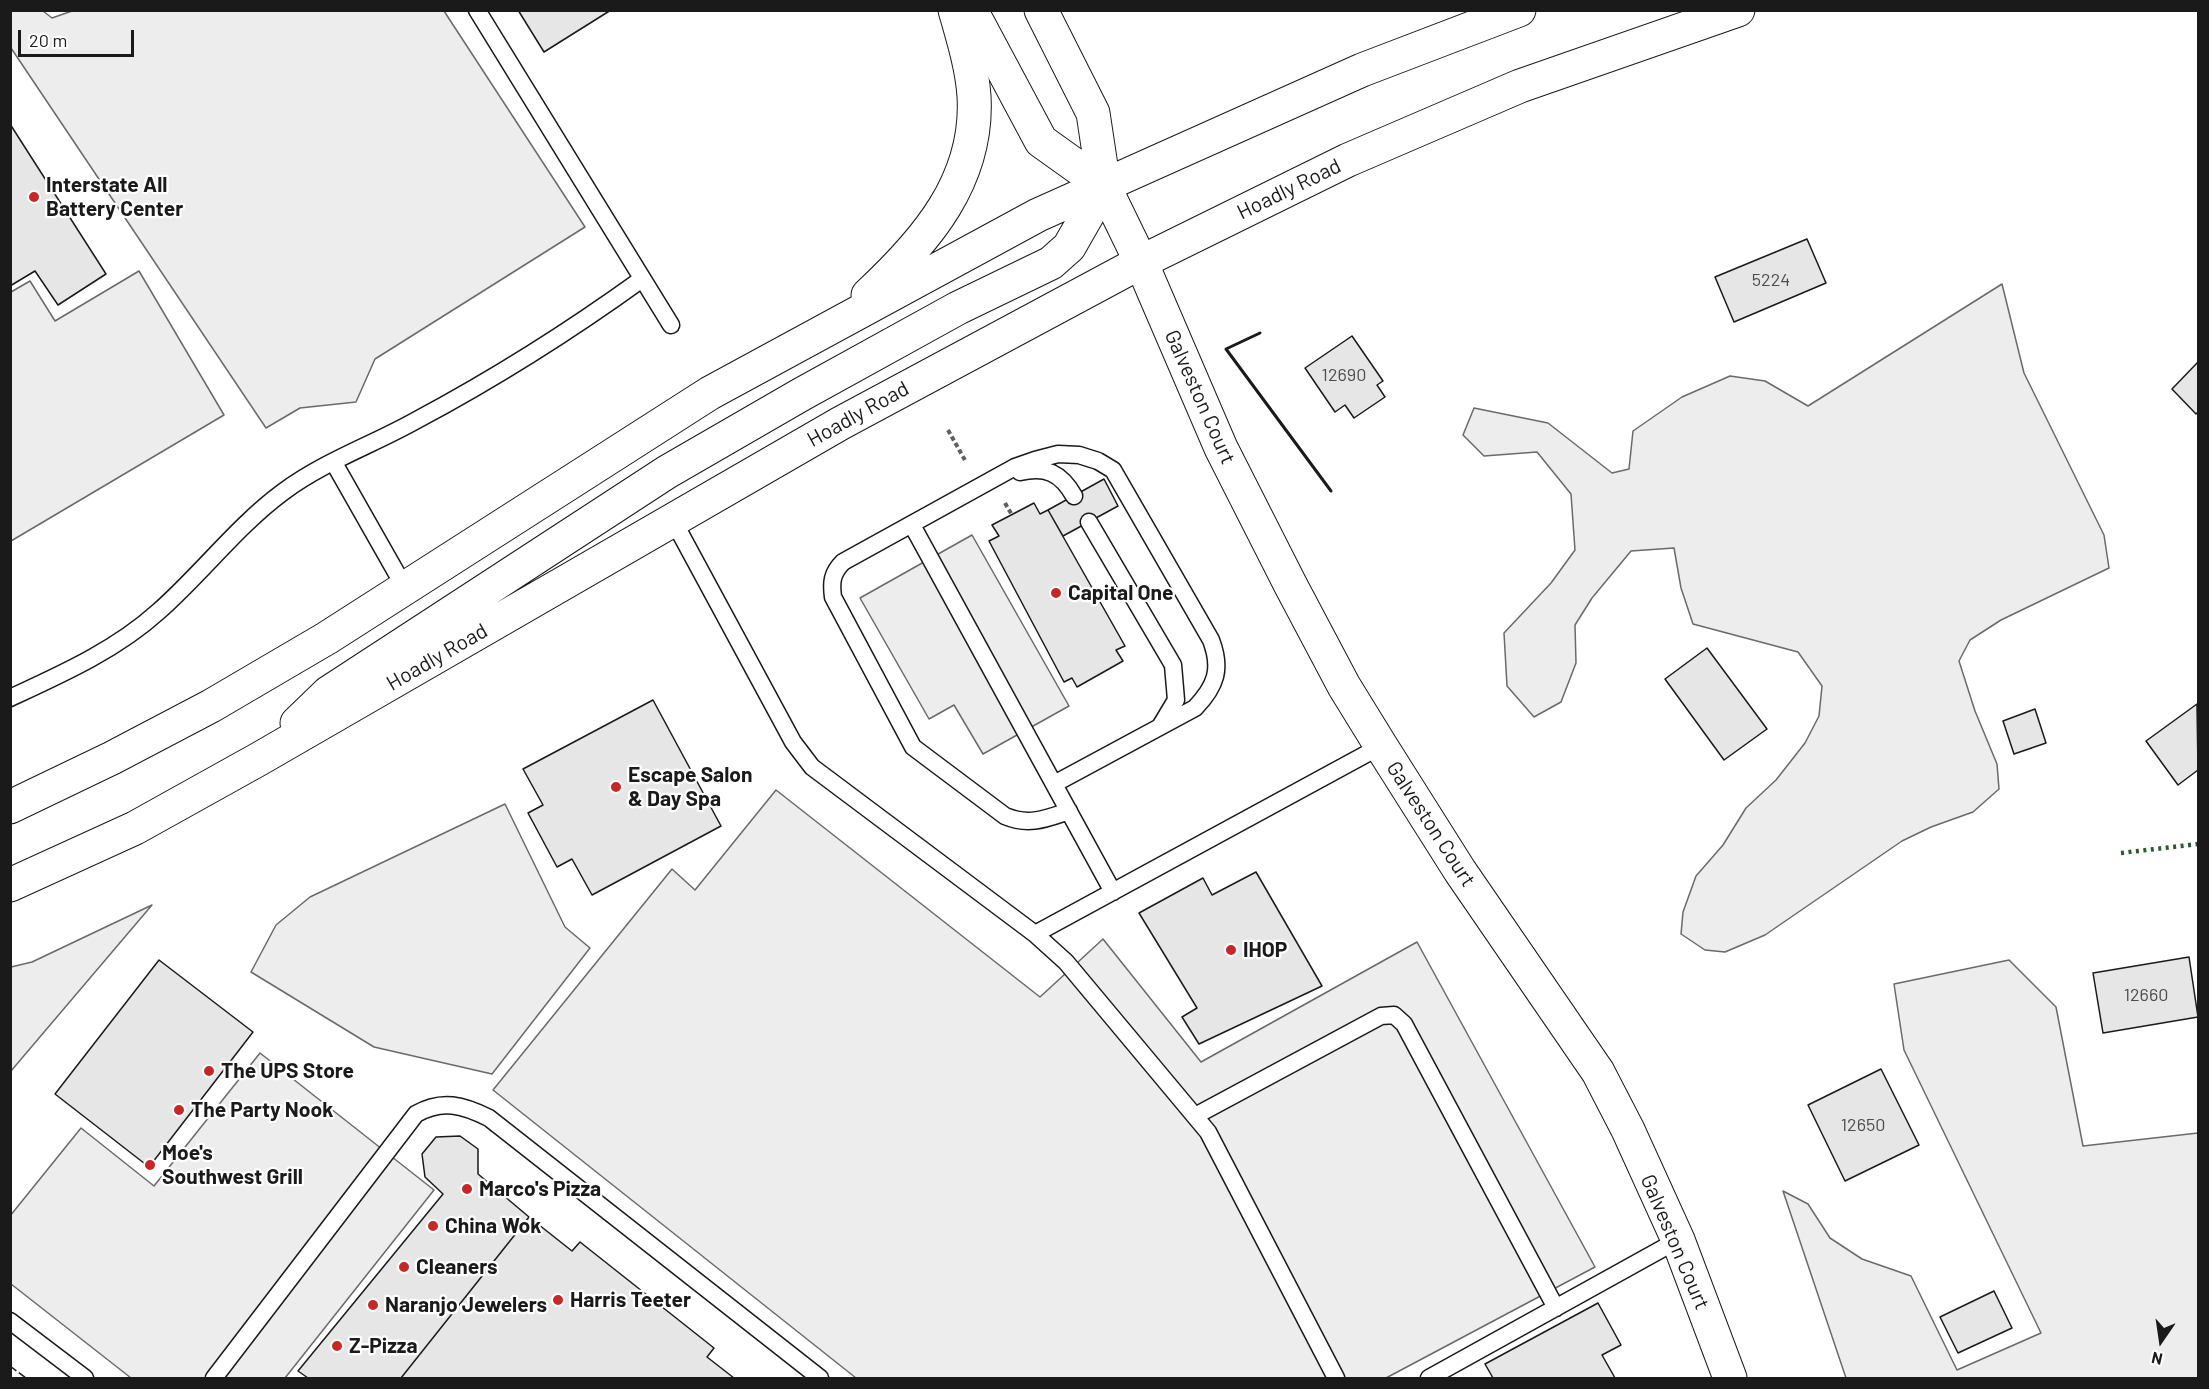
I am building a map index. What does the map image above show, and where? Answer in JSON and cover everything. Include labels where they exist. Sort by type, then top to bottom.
[{"type":"main road","points":[[837,325],[918,246],[941,215],[962,173],[974,125],[974,94],[968,58],[955,10]]},
{"type":"main road","points":[[971,10],[1041,141],[1104,186]]},
{"type":"main road","points":[[260,759],[328,693],[667,472],[937,320],[1051,263],[1069,247],[1104,186],[1093,113],[1041,10]]},
{"type":"main road","points":[[10,807],[211,706],[405,588],[710,393],[1038,215],[1362,70],[1519,10]]},
{"type":"main road","name":"Hoadly Road","points":[[10,885],[135,828],[260,759],[673,520],[968,354],[1141,262],[1348,160],[1520,86],[1738,10]]},
{"type":"main road","name":"Galveston Court","points":[[1104,186],[1141,262],[1221,448],[1344,686],[1460,871],[1598,1072],[1628,1130],[1678,1240],[1730,1378]]},
{"type":"lane","points":[[477,10],[671,325]]},
{"type":"lane","points":[[10,698],[120,642],[159,612],[260,511],[305,477],[417,421],[499,373],[584,321],[642,279]]},
{"type":"lane","points":[[1054,784],[1195,708],[1210,692],[1216,674],[1217,656],[1210,640],[1113,470],[1079,454],[1058,454],[1015,467],[843,562],[834,571],[831,585],[838,607],[914,747],[1005,816],[1020,822],[1040,822],[1068,811]]},
{"type":"lane","points":[[334,463],[405,588]]},
{"type":"lane","points":[[1000,476],[1041,470],[1064,479],[1074,496]]},
{"type":"lane","points":[[673,520],[792,742],[812,767],[1035,934],[1066,962],[1208,1132],[1336,1378]]},
{"type":"lane","points":[[1089,522],[1173,665],[1176,699],[1161,726]]},
{"type":"lane","points":[[912,525],[1113,892]]},
{"type":"lane","points":[[1035,934],[1380,746]]},
{"type":"lane","points":[[1195,1116],[1381,1017],[1394,1016],[1404,1024],[1556,1308]]},
{"type":"lane","points":[[214,1378],[416,1114],[429,1106],[443,1104],[467,1107],[489,1118],[820,1378]]},
{"type":"lane","points":[[1428,1378],[1678,1240]]},
{"type":"lane","points":[[10,1321],[85,1378]]},
{"type":"path","points":[[948,430],[969,468]]},
{"type":"path","points":[[1004,499],[1012,515]]},
{"type":"shaded area","points":[[11,11],[43,11],[52,18],[72,11],[444,11],[585,227],[375,359],[356,402],[300,408],[266,428],[11,48]]},
{"type":"shaded area","points":[[139,271],[224,415],[11,541],[11,292],[30,281],[55,321]]},
{"type":"shaded area","points":[[2002,284],[2024,373],[2104,535],[2109,568],[2001,620],[1970,640],[1959,661],[1975,711],[1997,764],[1999,789],[1973,812],[1931,827],[1902,841],[1765,935],[1725,952],[1705,950],[1681,934],[1683,912],[1696,876],[1723,845],[1746,808],[1776,780],[1805,743],[1819,716],[1822,686],[1798,652],[1693,624],[1681,588],[1674,548],[1631,551],[1592,598],[1575,625],[1576,663],[1561,702],[1534,717],[1507,686],[1504,633],[1551,583],[1575,550],[1571,494],[1537,452],[1484,456],[1463,435],[1474,408],[1548,423],[1612,473],[1629,469],[1633,431],[1682,397],[1730,376],[1765,381],[1808,406]]},
{"type":"shaded area","points":[[972,535],[1069,706],[983,754],[954,705],[929,719],[860,598]]},
{"type":"shaded area","points":[[776,790],[1040,997],[1103,939],[1201,1062],[1417,942],[1595,1267],[1386,1378],[856,1378],[493,1090],[672,869],[695,890]]},
{"type":"shaded area","points":[[505,804],[565,927],[590,948],[492,1074],[374,1047],[251,972],[276,925],[310,897]]},
{"type":"shaded area","points":[[152,905],[11,1071],[11,967],[32,962]]},
{"type":"shaded area","points":[[2009,960],[2056,1007],[2083,1146],[2198,1133],[2198,1378],[1846,1378],[1783,1191],[1808,1204],[1830,1238],[1862,1259],[1911,1276],[1957,1370],[2041,1333],[1904,1050],[1894,984]]},
{"type":"shaded area","points":[[260,1053],[434,1190],[285,1378],[131,1378],[11,1284],[10,1216],[81,1128],[154,1186]]},
{"type":"building","points":[[518,10],[611,10],[544,52]]},
{"type":"building","name":"Interstate All Battery Center","points":[[10,124],[106,274],[58,305],[35,271],[10,286]]},
{"type":"building","points":[[1807,239],[1826,283],[1734,322],[1715,277]]},
{"type":"building","points":[[1352,336],[1383,381],[1377,385],[1385,397],[1354,418],[1345,405],[1335,412],[1305,368]]},
{"type":"building","points":[[2198,362],[2198,412],[2196,414],[2172,389]]},
{"type":"building","points":[[1104,479],[1118,506],[1063,536],[1048,510]]},
{"type":"building","name":"Capital One","points":[[1034,503],[1040,514],[1048,510],[1125,646],[1116,650],[1123,661],[1077,687],[1072,678],[1064,682],[989,541],[999,536],[992,525]]},
{"type":"building","points":[[1707,648],[1767,729],[1724,760],[1665,679]]},
{"type":"building","name":"Escape Salon & Day Spa","points":[[653,700],[721,826],[592,895],[572,859],[557,867],[528,813],[543,805],[523,769]]},
{"type":"building","points":[[2197,704],[2198,770],[2178,785],[2146,741]]},
{"type":"building","points":[[2035,709],[2046,743],[2014,754],[2003,721]]},
{"type":"building","name":"IHOP","points":[[1256,872],[1322,986],[1199,1044],[1182,1017],[1197,1008],[1139,913],[1203,878],[1212,895]]},
{"type":"building","points":[[2189,957],[2198,1017],[2103,1033],[2093,973]]},
{"type":"building","points":[[159,960],[253,1032],[149,1167],[55,1094]]},
{"type":"building","points":[[1881,1069],[1919,1145],[1845,1181],[1808,1105]]},
{"type":"building","points":[[460,1136],[478,1149],[478,1174],[529,1217],[401,1378],[308,1378],[298,1371],[443,1194],[425,1177],[422,1154],[436,1137]]},
{"type":"building","name":"Harris Teeter","points":[[529,1217],[572,1251],[580,1242],[714,1348],[707,1357],[734,1378],[401,1378]]},
{"type":"building","points":[[1994,1291],[2012,1328],[1958,1353],[1940,1317]]},
{"type":"building","points":[[1598,1303],[1621,1345],[1602,1355],[1615,1378],[1493,1378],[1485,1364]]},
{"type":"hedge","points":[[2121,853],[2198,844]]},
{"type":"fence","points":[[10,1366],[26,1378]]},
{"type":"wall","points":[[1260,333],[1226,349],[1331,491]]},
{"type":"place","name":"Interstate All Battery Center","points":[[34,197]]},
{"type":"place","name":"Capital One","points":[[1056,593]]},
{"type":"place","name":"Escape Salon & Day Spa","points":[[616,787]]},
{"type":"place","name":"IHOP","points":[[1231,950]]},
{"type":"place","name":"The UPS Store","points":[[209,1071]]},
{"type":"place","name":"The Party Nook","points":[[179,1110]]},
{"type":"place","name":"Moe's Southwest Grill","points":[[150,1165]]},
{"type":"place","name":"Marco's Pizza","points":[[467,1189]]},
{"type":"place","name":"China Wok","points":[[433,1226]]},
{"type":"place","name":"Cleaners","points":[[404,1267]]},
{"type":"place","name":"Harris Teeter","points":[[558,1300]]},
{"type":"place","name":"Naranjo Jewelers","points":[[373,1305]]},
{"type":"place","name":"Z-Pizza","points":[[337,1346]]}]
